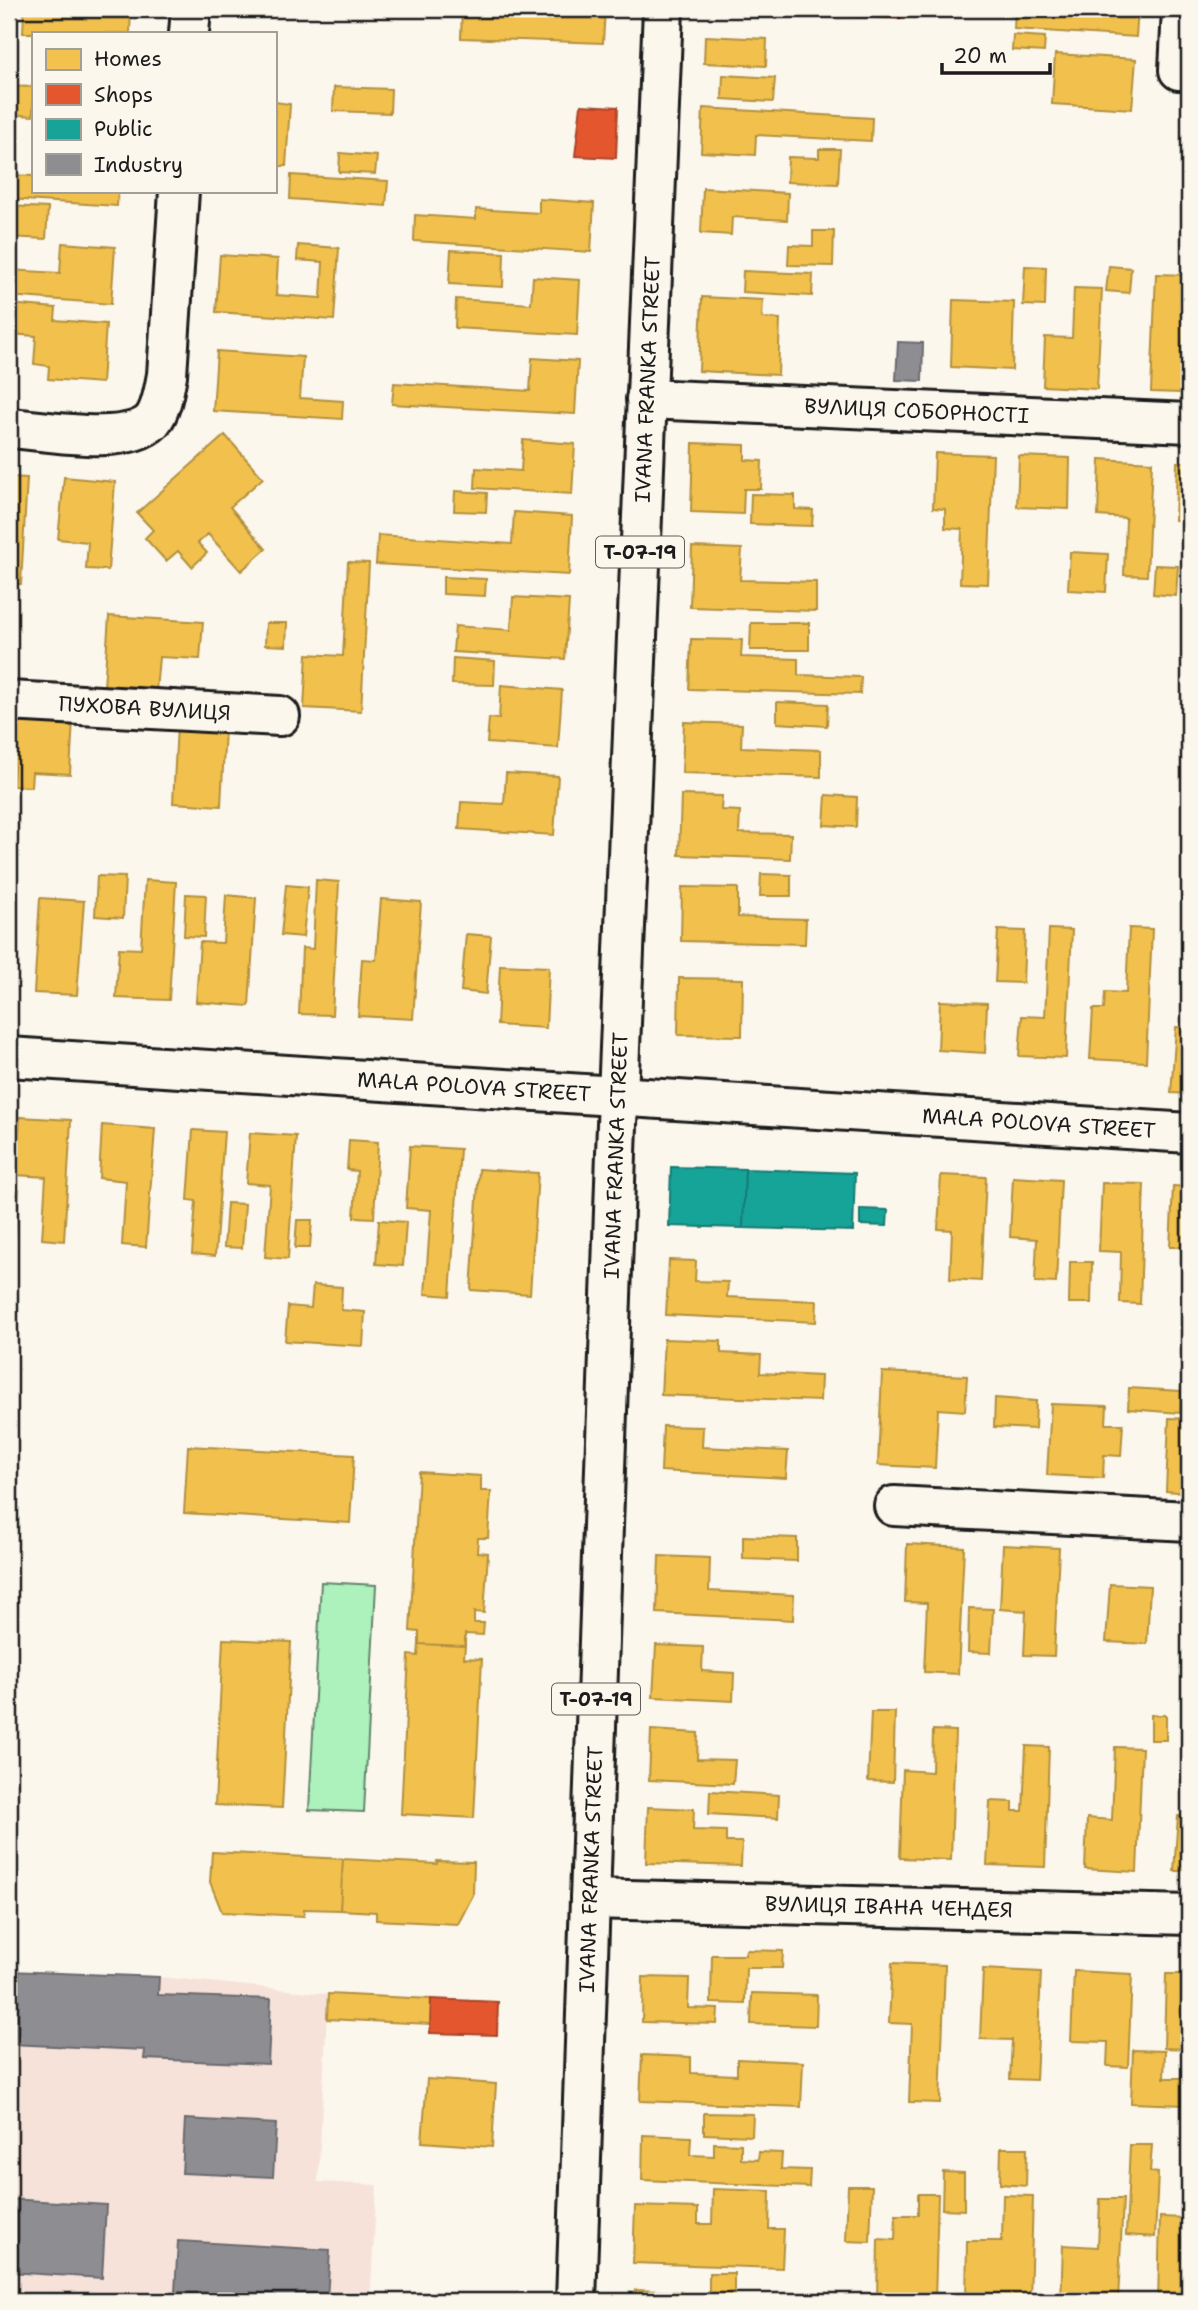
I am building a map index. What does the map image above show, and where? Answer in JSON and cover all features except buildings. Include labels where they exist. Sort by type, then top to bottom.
[{"type":"street","points":[[189,32],[191,9]]},
{"type":"street","name":"IVANA FRANKA STREET","points":[[576,2301],[618,1096],[663,9]]},
{"type":"street","points":[[1179,70],[1182,9]]},
{"type":"street","points":[[9,428],[118,436],[137,431],[153,420],[163,399],[167,375],[179,192]]},
{"type":"street","name":"ВУЛИЦЯ СОБОРНОСТІ","points":[[646,399],[1189,423]]},
{"type":"street","name":"ПУХОВА ВУЛИЦЯ","points":[[9,701],[280,716]]},
{"type":"street","name":"MALA POLOVA STREET","points":[[9,1057],[1189,1133]]},
{"type":"street","points":[[894,1506],[1189,1521]]},
{"type":"street","name":"ВУЛИЦЯ ІВАНА ЧЕНДЕЯ","points":[[590,1899],[1189,1915]]},
{"type":"shaded area","points":[[9,1971],[159,1977],[328,1994],[318,2182],[377,2185],[370,2301],[197,2301],[9,2292]]},
{"type":"green space","points":[[321,1582],[376,1585],[364,1812],[309,1810]]}]
